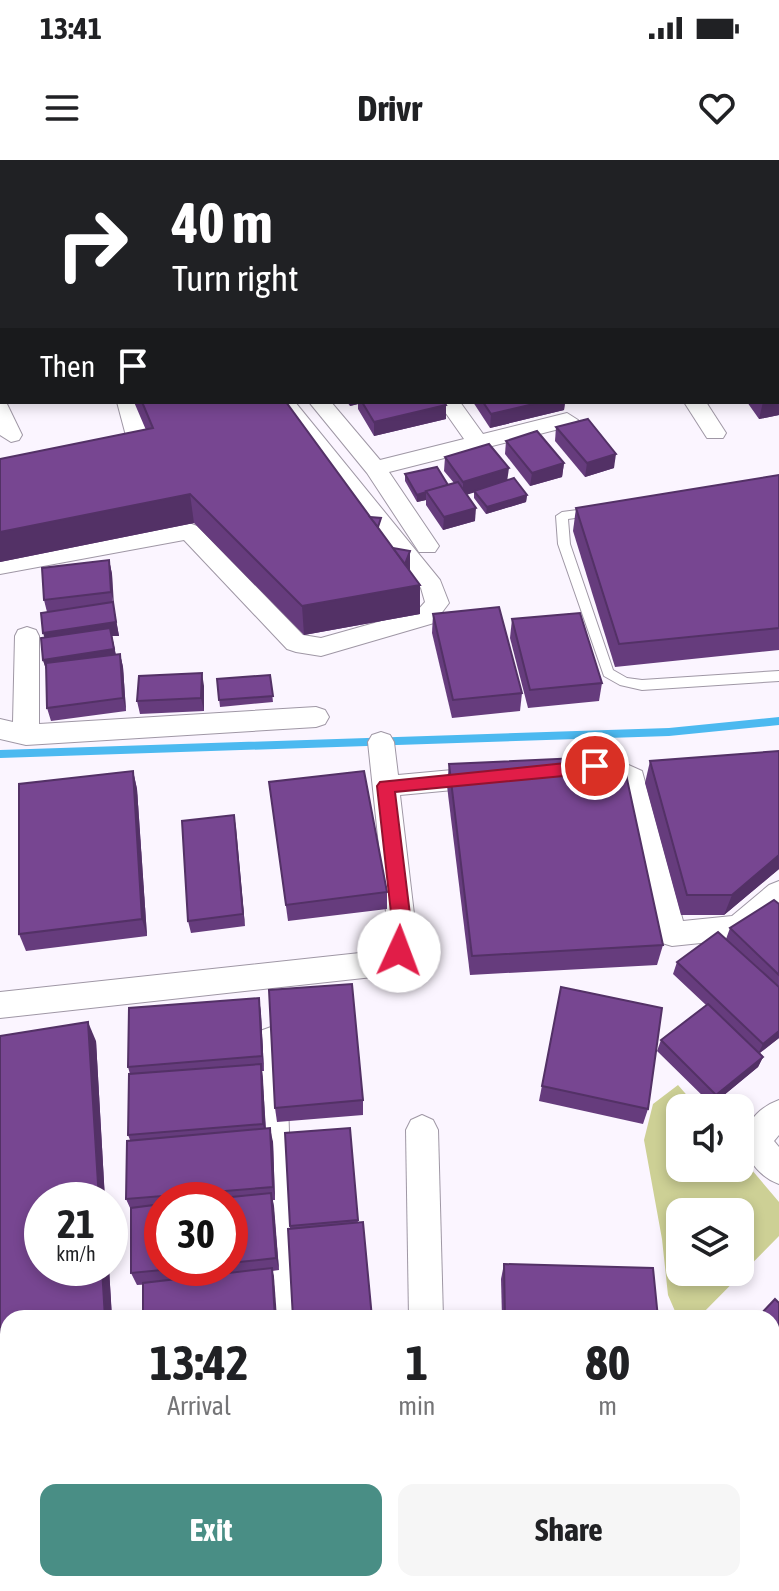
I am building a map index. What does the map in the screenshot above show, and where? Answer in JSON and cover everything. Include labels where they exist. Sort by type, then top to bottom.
[{"type":"street","points":[[114,466],[128,463],[138,456],[140,447],[129,404]]},
{"type":"street","points":[[0,566],[189,531],[296,643],[321,647],[425,617],[437,603],[432,586],[286,404]]},
{"type":"street","points":[[450,404],[478,442]]},
{"type":"street","points":[[696,404],[715,433]]},
{"type":"street","points":[[303,425],[323,405],[375,468],[427,546]]},
{"type":"street","points":[[0,409],[11,435]]},
{"type":"street","points":[[375,468],[567,420]]},
{"type":"street","points":[[26,735],[27,636]]},
{"type":"street","points":[[0,729],[26,735],[316,717]]},
{"type":"street","points":[[0,1005],[373,964],[399,951],[402,931],[381,742]]},
{"type":"street","points":[[565,769],[595,766],[633,778],[672,934],[739,927],[779,893]]},
{"type":"street","points":[[386,786],[505,775]]},
{"type":"street","points":[[271,1041],[273,1137],[284,1150],[287,1310]]},
{"type":"street","points":[[779,1114],[758,1132],[757,1139],[762,1152],[779,1169]]},
{"type":"street","points":[[422,1130],[426,1310]]},
{"type":"lane","points":[[608,509],[562,516],[564,544],[608,673],[624,682],[642,685],[779,676]]},
{"type":"green space","points":[[678,1085],[686,1094],[666,1094]]},
{"type":"green space","points":[[666,1094],[666,1182],[754,1182],[754,1173],[779,1202],[779,1236],[754,1261],[754,1198],[666,1198],[666,1276],[644,1140],[653,1104]]},
{"type":"green space","points":[[667,1286],[730,1286],[706,1310],[675,1310]]},
{"type":"building","points":[[143,404],[287,404],[420,585],[302,606],[190,494],[0,532],[0,459],[153,428]]},
{"type":"building","points":[[363,404],[446,405],[374,422]]},
{"type":"building","points":[[484,404],[534,404],[491,414]]},
{"type":"building","points":[[588,419],[616,454],[587,463],[556,427]]},
{"type":"building","points":[[537,431],[564,463],[532,473],[506,441]]},
{"type":"building","points":[[489,444],[509,468],[463,482],[445,457]]},
{"type":"building","points":[[437,467],[448,485],[417,495],[405,474]]},
{"type":"building","points":[[779,475],[779,628],[619,644],[576,508]]},
{"type":"building","points":[[514,478],[527,495],[487,507],[474,491]]},
{"type":"building","points":[[458,482],[476,508],[444,517],[426,491]]},
{"type":"building","points":[[370,517],[381,518],[378,527]]},
{"type":"building","points":[[393,548],[410,551],[405,564]]},
{"type":"building","points":[[109,560],[111,592],[44,600],[42,568]]},
{"type":"building","points":[[113,602],[116,622],[43,633],[41,613]]},
{"type":"building","points":[[499,607],[522,693],[453,700],[433,614]]},
{"type":"building","points":[[580,613],[602,683],[530,690],[512,619]]},
{"type":"building","points":[[110,628],[114,649],[43,660],[41,638]]},
{"type":"building","points":[[120,654],[123,698],[47,708],[46,663]]},
{"type":"building","points":[[202,673],[201,698],[137,701],[139,676]]},
{"type":"building","points":[[270,675],[273,696],[219,700],[217,679]]},
{"type":"building","points":[[779,751],[779,855],[732,895],[687,895],[650,761]]},
{"type":"building","points":[[622,756],[663,945],[472,956],[449,764]]},
{"type":"building","points":[[133,771],[142,919],[19,934],[19,784]]},
{"type":"building","points":[[364,771],[387,892],[286,905],[269,782]]},
{"type":"building","points":[[234,815],[243,914],[188,921],[182,821]]},
{"type":"building","points":[[774,900],[779,904],[779,975],[730,928]]},
{"type":"building","points":[[718,932],[779,987],[779,1031],[763,1044],[677,962]]},
{"type":"building","points":[[352,984],[363,1100],[275,1108],[269,990]]},
{"type":"building","points":[[561,987],[662,1008],[648,1109],[542,1086]]},
{"type":"building","points":[[259,998],[262,1056],[128,1067],[129,1008]]},
{"type":"building","points":[[708,1004],[763,1057],[715,1094],[661,1040]]},
{"type":"building","points":[[88,1022],[98,1182],[24,1182],[24,1286],[103,1286],[105,1310],[0,1310],[0,1036]]},
{"type":"building","points":[[261,1064],[263,1124],[128,1135],[129,1074]]},
{"type":"building","points":[[270,1128],[273,1187],[248,1189],[248,1182],[144,1182],[144,1198],[128,1199],[127,1141]]},
{"type":"building","points":[[350,1128],[358,1220],[290,1226],[285,1133]]},
{"type":"building","points":[[271,1193],[276,1258],[248,1261],[248,1195]]},
{"type":"building","points":[[144,1206],[144,1272],[131,1273],[131,1208]]},
{"type":"building","points":[[363,1222],[371,1310],[293,1310],[288,1229]]},
{"type":"building","points":[[504,1264],[653,1268],[657,1310],[505,1310]]},
{"type":"building","points":[[272,1268],[275,1310],[143,1310],[143,1283],[144,1286],[248,1286],[248,1271]]},
{"type":"building","points":[[775,1299],[779,1303],[779,1310],[765,1310]]},
{"type":"waterway","points":[[0,754],[669,732],[779,721]]},
{"type":"route","points":[[399,951],[402,931],[386,786],[595,766]]}]
